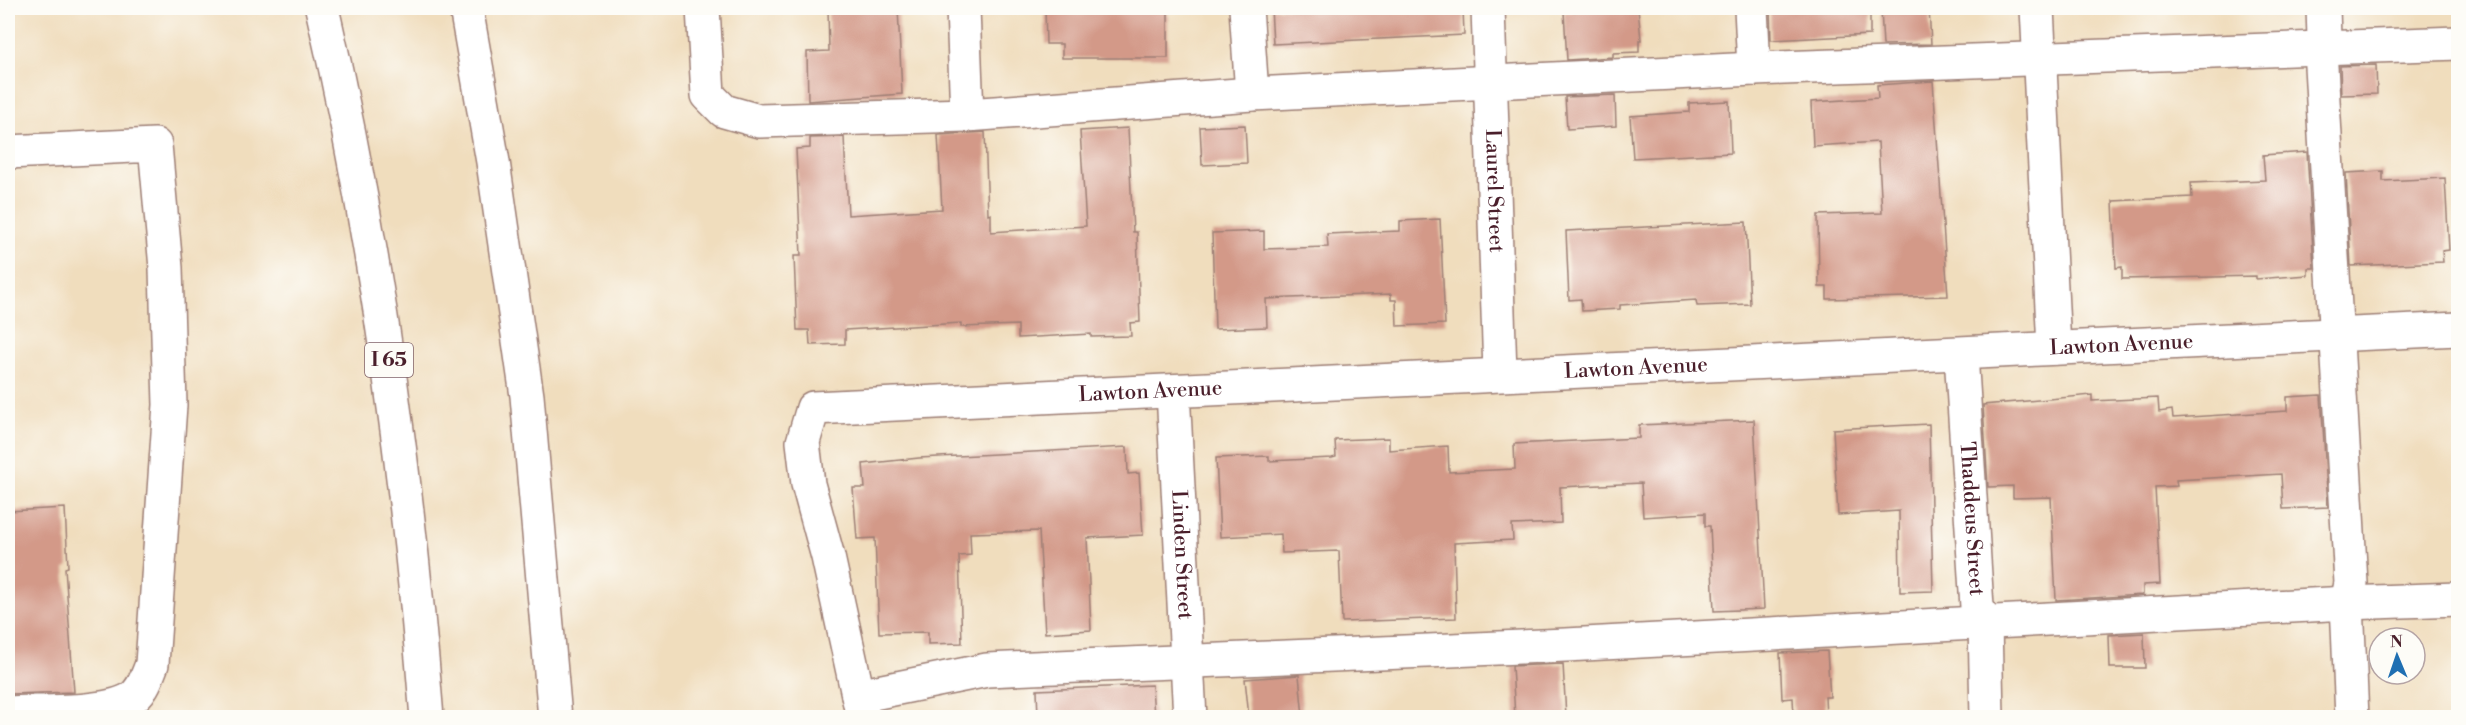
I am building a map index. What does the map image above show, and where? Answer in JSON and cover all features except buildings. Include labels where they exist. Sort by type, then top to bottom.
[{"type":"main road","name":"I 65","points":[[322,8],[368,228],[389,361],[409,516],[427,717]]},
{"type":"main road","points":[[465,8],[493,162],[527,396],[555,717]]},
{"type":"main road","points":[[702,8],[708,95],[724,111],[759,121],[967,115],[1252,94],[1491,84],[1754,69],[2458,43]]},
{"type":"main road","points":[[963,8],[967,115]]},
{"type":"main road","points":[[1246,8],[1252,94]]},
{"type":"main road","name":"Laurel Street","points":[[1488,8],[1500,373]]},
{"type":"main road","points":[[1751,8],[1754,69]]},
{"type":"main road","points":[[2037,8],[2054,348]]},
{"type":"main road","points":[[2323,8],[2324,38],[2320,49],[2351,583],[2348,603],[2352,717]]},
{"type":"main road","points":[[8,152],[155,145],[166,268],[170,405],[152,664],[144,684],[131,699],[107,707],[8,713]]},
{"type":"main road","name":"Lawton Avenue","points":[[861,707],[828,557],[808,484],[803,442],[813,408],[1500,373],[1961,354],[2458,329]]},
{"type":"main road","name":"Thaddeus Street","points":[[1961,354],[1977,607],[1985,622],[1987,717]]},
{"type":"main road","name":"Linden Street","points":[[1173,391],[1190,717]]},
{"type":"main road","points":[[861,707],[987,670],[1566,645],[2458,598]]}]
